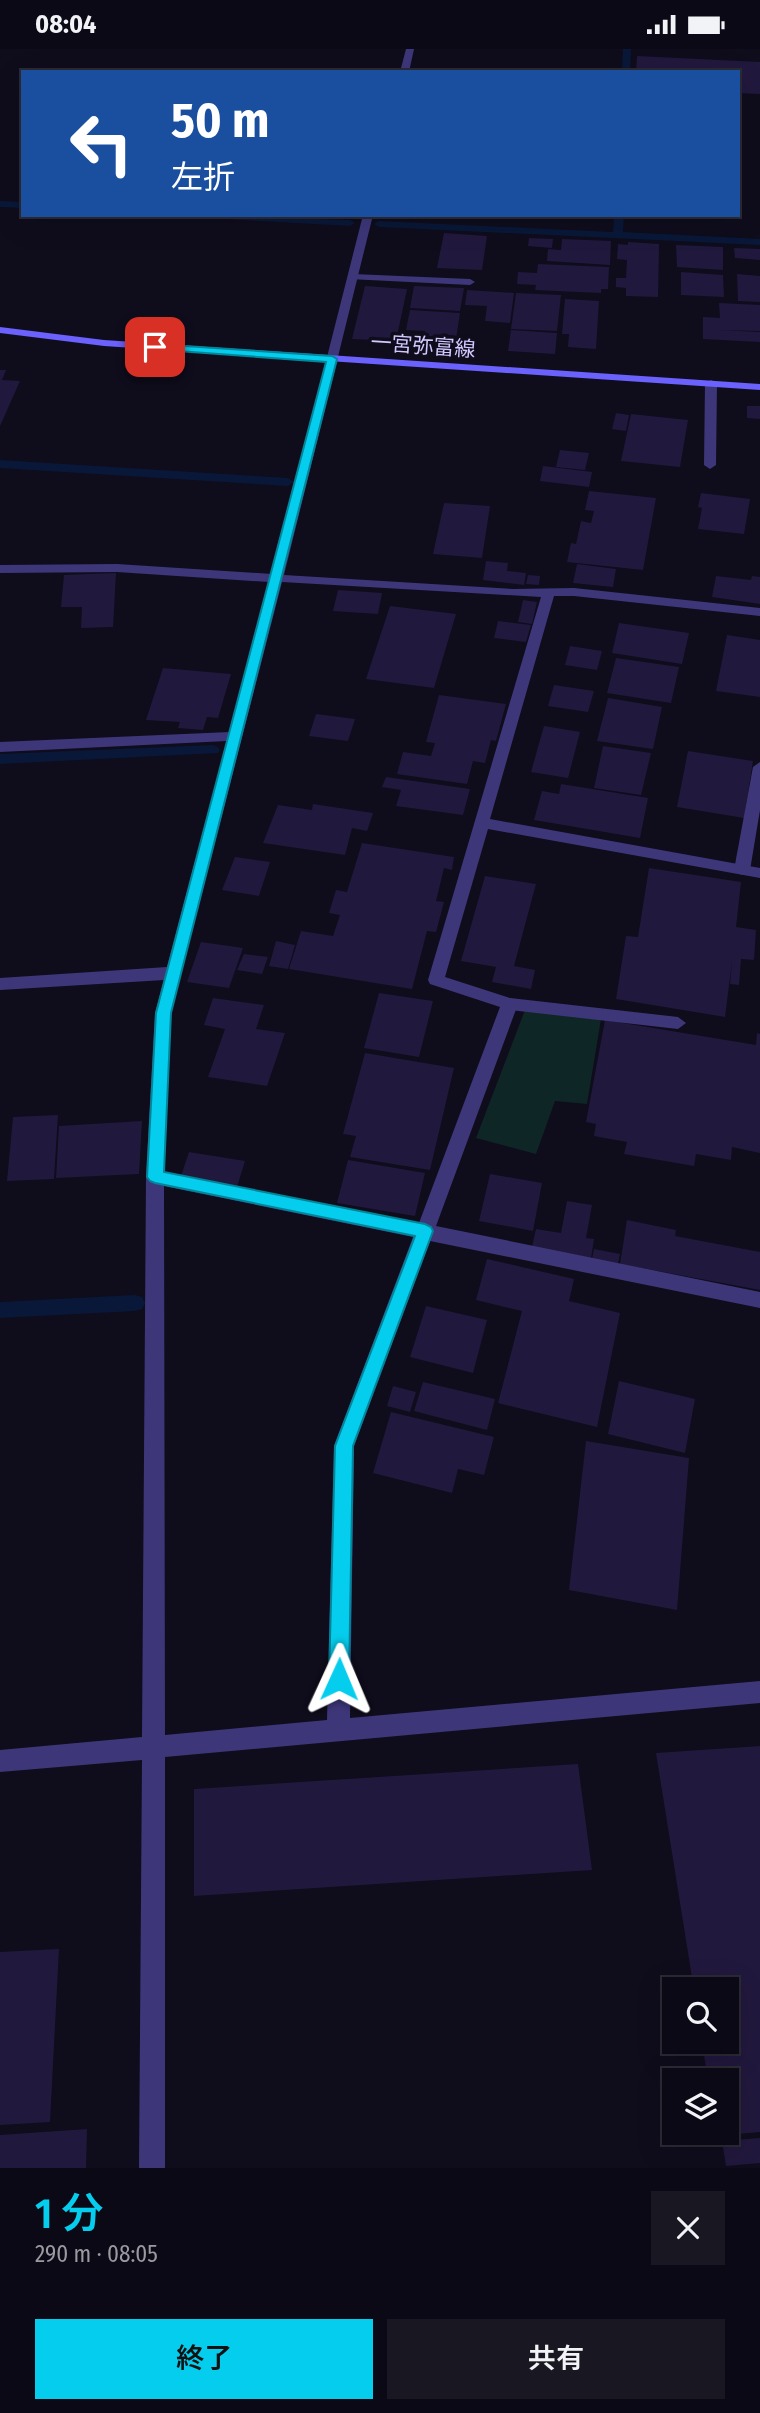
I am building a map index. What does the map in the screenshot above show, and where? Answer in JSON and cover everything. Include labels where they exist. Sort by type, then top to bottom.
[{"type":"main road","name":"一宮弥富線","points":[[0,330],[104,343],[760,387]]},
{"type":"street","points":[[405,70],[410,49]]},
{"type":"street","points":[[152,2168],[155,1177],[163,1013],[277,578],[368,217]]},
{"type":"street","points":[[353,277],[470,282]]},
{"type":"street","points":[[710,465],[711,383]]},
{"type":"street","points":[[0,569],[106,568],[513,593],[574,592],[760,613]]},
{"type":"street","points":[[549,593],[436,980],[509,1004],[678,1023]]},
{"type":"street","points":[[0,747],[236,736]]},
{"type":"street","points":[[742,870],[760,767]]},
{"type":"street","points":[[482,823],[760,873]]},
{"type":"street","points":[[0,984],[174,973]]},
{"type":"street","points":[[338,1731],[344,1446],[509,1004]]},
{"type":"street","points":[[155,1177],[760,1300]]},
{"type":"street","points":[[0,1761],[760,1692]]},
{"type":"green space","points":[[525,1010],[601,1019],[587,1104],[555,1101],[536,1154],[476,1138]]},
{"type":"building","points":[[637,56],[760,62],[760,94],[740,93],[740,70],[636,70]]},
{"type":"building","points":[[444,233],[487,236],[482,270],[437,268]]},
{"type":"building","points":[[529,238],[553,239],[552,248],[528,246]]},
{"type":"building","points":[[562,239],[611,241],[610,265],[547,261],[548,249],[561,250]]},
{"type":"building","points":[[628,242],[659,244],[658,297],[626,296],[626,288],[616,287],[616,278],[626,278],[627,260],[617,259],[618,244],[628,245]]},
{"type":"building","points":[[676,245],[723,247],[723,270],[677,267]]},
{"type":"building","points":[[734,248],[760,249],[760,260],[735,258]]},
{"type":"building","points":[[538,264],[609,267],[608,289],[601,289],[601,293],[535,290],[536,285],[517,284],[518,272],[537,273]]},
{"type":"building","points":[[681,272],[723,275],[724,297],[681,295]]},
{"type":"building","points":[[737,274],[760,276],[760,302],[738,301]]},
{"type":"building","points":[[365,286],[407,289],[396,341],[352,339]]},
{"type":"building","points":[[414,286],[464,288],[460,311],[410,308]]},
{"type":"building","points":[[467,290],[514,293],[510,323],[485,321],[487,306],[465,305]]},
{"type":"building","points":[[516,293],[561,295],[557,331],[511,329]]},
{"type":"building","points":[[565,299],[599,301],[596,349],[568,347],[569,334],[562,334]]},
{"type":"building","points":[[719,303],[760,305],[760,331],[719,330],[760,332],[760,342],[703,339],[703,317],[720,318]]},
{"type":"building","points":[[410,310],[460,313],[455,346],[422,344],[425,331],[406,330]]},
{"type":"building","points":[[511,330],[557,333],[555,354],[508,351]]},
{"type":"building","points":[[0,370],[6,370],[2,380],[20,381],[0,426]]},
{"type":"building","points":[[747,406],[760,406],[760,419],[747,418]]},
{"type":"building","points":[[616,413],[629,415],[626,431],[612,429]]},
{"type":"building","points":[[631,414],[688,420],[680,467],[621,461]]},
{"type":"building","points":[[560,450],[589,453],[585,470],[556,467]]},
{"type":"building","points":[[543,466],[592,472],[589,487],[540,481]]},
{"type":"building","points":[[589,491],[656,498],[643,570],[567,562],[571,543],[576,544],[581,521],[591,523],[594,511],[585,510]]},
{"type":"building","points":[[701,493],[750,499],[744,534],[698,529],[702,508],[698,507]]},
{"type":"building","points":[[444,503],[490,506],[482,558],[433,554]]},
{"type":"building","points":[[486,561],[508,563],[507,571],[526,573],[524,585],[483,580]]},
{"type":"building","points":[[577,564],[616,569],[613,587],[573,583]]},
{"type":"building","points":[[116,573],[113,627],[81,628],[82,607],[61,607],[64,575]]},
{"type":"building","points":[[528,575],[540,576],[539,585],[526,584]]},
{"type":"building","points":[[716,576],[751,580],[752,576],[760,577],[760,604],[712,597]]},
{"type":"building","points":[[338,590],[382,593],[378,614],[333,611]]},
{"type":"building","points":[[523,600],[537,602],[532,624],[518,622]]},
{"type":"building","points":[[390,606],[456,614],[434,688],[366,679]]},
{"type":"building","points":[[498,621],[531,625],[526,642],[494,638]]},
{"type":"building","points":[[619,623],[689,633],[682,664],[612,653]]},
{"type":"building","points":[[727,635],[760,640],[760,697],[716,691]]},
{"type":"building","points":[[570,646],[602,651],[597,670],[565,665]]},
{"type":"building","points":[[616,658],[679,667],[671,703],[607,693]]},
{"type":"building","points":[[163,668],[231,674],[218,718],[207,717],[203,730],[178,728],[180,722],[146,720]]},
{"type":"building","points":[[554,685],[594,691],[588,712],[548,706]]},
{"type":"building","points":[[439,695],[506,704],[496,741],[491,740],[485,763],[473,761],[467,784],[397,774],[403,752],[431,756],[435,743],[426,742]]},
{"type":"building","points":[[608,698],[662,707],[653,749],[597,741]]},
{"type":"building","points":[[316,714],[355,719],[348,741],[309,736]]},
{"type":"building","points":[[544,726],[580,732],[568,778],[531,772]]},
{"type":"building","points":[[603,746],[651,753],[641,795],[594,788]]},
{"type":"building","points":[[688,751],[753,761],[744,818],[677,807]]},
{"type":"building","points":[[386,777],[470,789],[463,815],[396,806],[401,790],[382,787]]},
{"type":"building","points":[[561,784],[648,798],[640,838],[534,820],[542,791],[559,794]]},
{"type":"building","points":[[313,804],[373,813],[367,831],[352,828],[345,855],[263,843],[278,805],[312,810]]},
{"type":"building","points":[[362,843],[454,857],[452,870],[444,868],[436,901],[444,902],[436,932],[427,931],[412,989],[289,969],[301,931],[333,936],[340,915],[329,913],[336,890],[347,892]]},
{"type":"building","points":[[235,857],[270,862],[259,896],[222,890]]},
{"type":"building","points":[[649,868],[741,882],[736,927],[756,930],[754,960],[741,959],[739,985],[730,984],[732,961],[725,1017],[616,999],[626,936],[638,937]]},
{"type":"building","points":[[485,876],[536,884],[514,966],[535,970],[531,989],[492,982],[496,967],[461,961]]},
{"type":"building","points":[[276,941],[295,945],[288,969],[269,966]]},
{"type":"building","points":[[201,942],[243,948],[229,988],[187,982]]},
{"type":"building","points":[[244,954],[268,957],[262,974],[237,970]]},
{"type":"building","points":[[379,993],[433,1001],[419,1057],[364,1048]]},
{"type":"building","points":[[213,998],[264,1005],[256,1029],[285,1033],[267,1086],[208,1077],[225,1029],[204,1025]]},
{"type":"building","points":[[605,1020],[756,1045],[757,1033],[760,1034],[760,1153],[732,1147],[731,1160],[696,1154],[694,1166],[624,1154],[627,1142],[594,1136],[596,1124],[586,1122]]},
{"type":"building","points":[[365,1053],[454,1068],[430,1170],[350,1157],[356,1136],[343,1134]]},
{"type":"building","points":[[58,1115],[54,1179],[7,1181],[13,1117]]},
{"type":"building","points":[[142,1121],[139,1174],[56,1178],[59,1126]]},
{"type":"building","points":[[189,1152],[245,1161],[237,1187],[181,1176]]},
{"type":"building","points":[[348,1160],[425,1173],[415,1216],[337,1203]]},
{"type":"building","points":[[490,1174],[542,1183],[533,1231],[479,1221]]},
{"type":"building","points":[[567,1201],[592,1205],[586,1238],[594,1239],[591,1258],[532,1247],[536,1229],[561,1233]]},
{"type":"building","points":[[627,1220],[676,1230],[675,1236],[760,1252],[760,1290],[620,1264]]},
{"type":"building","points":[[594,1249],[620,1254],[618,1264],[592,1259]]},
{"type":"building","points":[[487,1259],[574,1279],[569,1301],[620,1313],[597,1427],[498,1403],[522,1311],[476,1300]]},
{"type":"building","points":[[426,1306],[487,1320],[473,1373],[410,1357]]},
{"type":"building","points":[[619,1381],[695,1399],[685,1453],[608,1434]]},
{"type":"building","points":[[423,1382],[495,1399],[487,1430],[414,1411]]},
{"type":"building","points":[[393,1386],[416,1392],[410,1412],[387,1406]]},
{"type":"building","points":[[391,1412],[494,1437],[484,1475],[458,1469],[452,1493],[373,1473]]},
{"type":"building","points":[[586,1441],[689,1458],[677,1610],[569,1590]]},
{"type":"building","points":[[760,1746],[760,2132],[739,2134],[739,2068],[706,2068],[704,2054],[739,2054],[739,1977],[692,1977],[656,1753]]},
{"type":"building","points":[[578,1764],[592,1870],[194,1896],[194,1789]]},
{"type":"building","points":[[59,1949],[50,2122],[0,2125],[0,1952]]},
{"type":"building","points":[[87,2129],[86,2168],[0,2168],[0,2135]]},
{"type":"building","points":[[760,2138],[760,2163],[726,2166],[723,2145],[739,2145],[739,2140]]},
{"type":"waterway","points":[[626,70],[627,49]]},
{"type":"waterway","points":[[0,204],[21,205]]},
{"type":"waterway","points":[[241,217],[350,223]]},
{"type":"waterway","points":[[618,235],[619,217]]},
{"type":"waterway","points":[[379,224],[760,242]]},
{"type":"waterway","points":[[0,464],[288,482]]},
{"type":"waterway","points":[[0,759],[213,750]]},
{"type":"waterway","points":[[0,1310],[135,1303]]},
{"type":"route","points":[[155,347],[332,359],[163,1013],[155,1177],[425,1231],[344,1446],[339,1679]]}]
